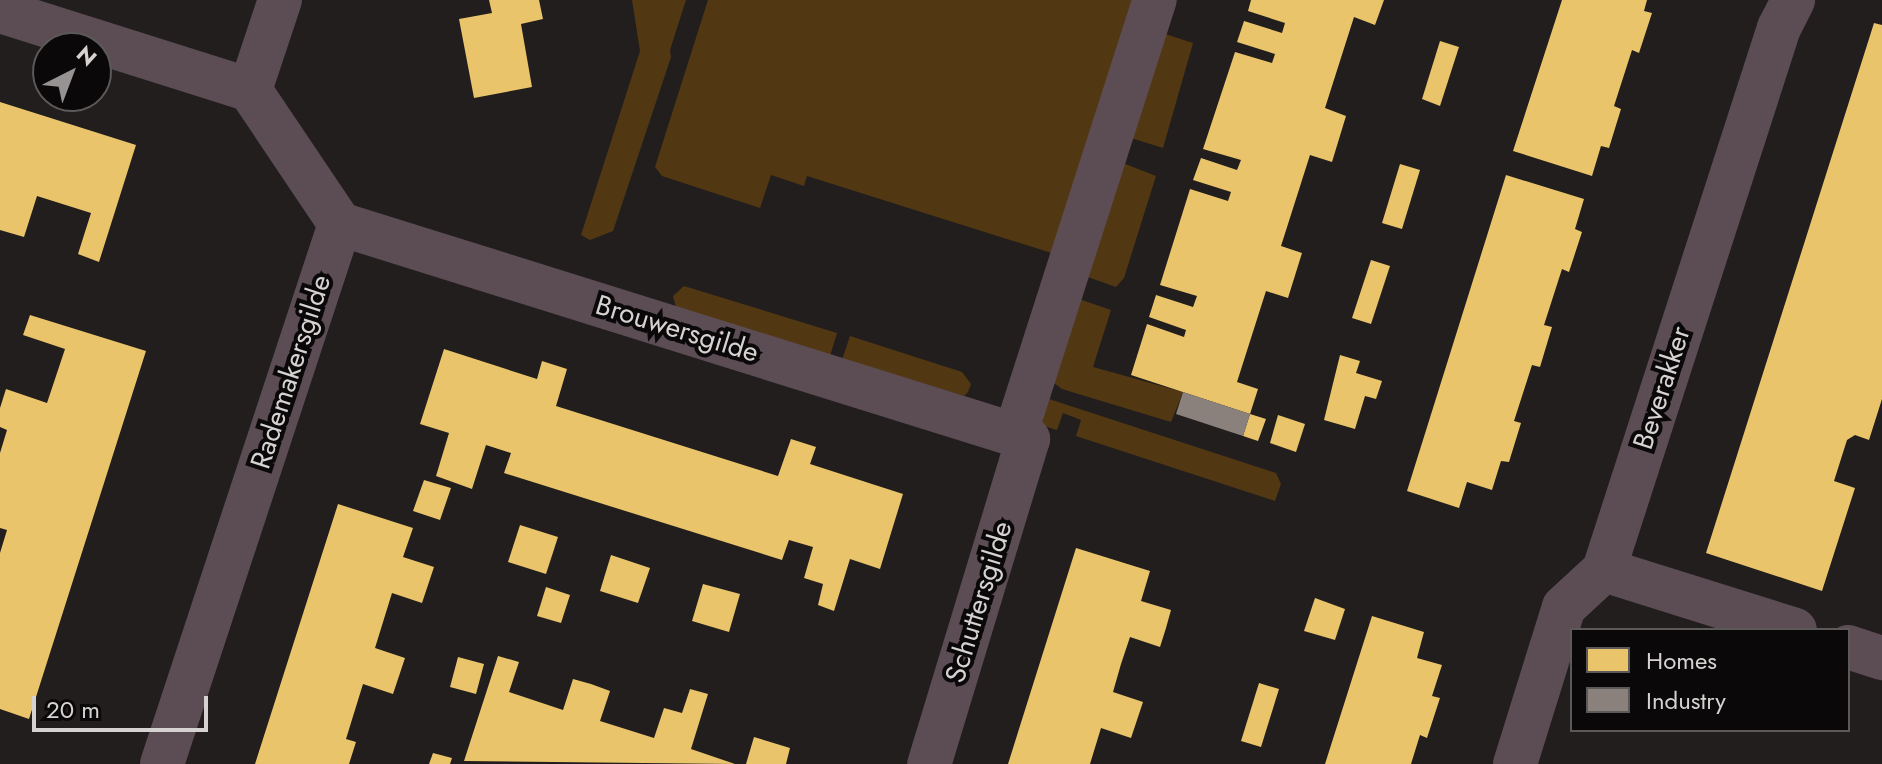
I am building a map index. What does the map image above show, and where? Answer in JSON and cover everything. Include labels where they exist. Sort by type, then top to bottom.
[{"type":"street","points":[[250,90],[280,0]]},
{"type":"street","points":[[1022,437],[1155,0]]},
{"type":"street","name":"Beverakker","points":[[1515,764],[1564,607],[1604,570],[1774,42],[1793,0]]},
{"type":"street","points":[[0,11],[250,90],[340,224]]},
{"type":"street","name":"Brouwersgilde","points":[[340,224],[1022,437]]},
{"type":"street","name":"Rademakersgilde","points":[[162,764],[340,224]]},
{"type":"street","name":"Schuttersgilde","points":[[929,764],[1022,437]]},
{"type":"street","points":[[1604,570],[1789,628]]},
{"type":"street","points":[[1850,648],[1882,658]]},
{"type":"shaded area","points":[[632,0],[686,0],[670,50],[671,57],[613,231],[590,240],[581,235],[640,51]]},
{"type":"shaded area","points":[[708,0],[1146,0],[1058,255],[807,176],[804,186],[771,175],[760,208],[662,176],[655,167]]},
{"type":"shaded area","points":[[1159,32],[1193,43],[1163,148],[1128,137]]},
{"type":"shaded area","points":[[1115,160],[1156,176],[1124,278],[1116,287],[1085,276]]},
{"type":"shaded area","points":[[684,286],[837,333],[830,356],[676,307],[673,296]]},
{"type":"shaded area","points":[[1076,298],[1111,310],[1093,367],[1183,392],[1171,422],[1062,389],[1050,380]]},
{"type":"shaded area","points":[[850,336],[962,372],[971,384],[968,392],[964,396],[842,360]]},
{"type":"shaded area","points":[[1049,399],[1276,473],[1281,484],[1275,501],[1076,436],[1081,420],[1063,413],[1057,430],[1031,422]]},
{"type":"building: Homes","points":[[489,0],[539,0],[543,19],[521,24],[532,87],[474,98],[459,19],[492,13]]},
{"type":"building: Homes","points":[[1251,0],[1384,0],[1375,25],[1354,17],[1325,108],[1346,116],[1332,162],[1310,155],[1281,246],[1302,253],[1288,298],[1266,291],[1237,382],[1258,389],[1250,414],[1131,375],[1147,324],[1184,337],[1186,330],[1149,317],[1156,295],[1193,307],[1197,296],[1160,285],[1190,189],[1228,201],[1231,192],[1193,180],[1201,158],[1237,170],[1241,160],[1203,149],[1235,52],[1272,63],[1275,54],[1237,42],[1244,21],[1282,33],[1285,23],[1248,11]]},
{"type":"building: Homes","points":[[1562,0],[1647,0],[1644,11],[1652,13],[1639,53],[1632,50],[1614,106],[1621,109],[1609,148],[1601,146],[1592,176],[1513,151]]},
{"type":"building: Homes","points":[[1874,23],[1882,25],[1882,399],[1869,440],[1855,435],[1847,440],[1834,481],[1855,488],[1822,591],[1706,553]]},
{"type":"building: Homes","points":[[1440,41],[1459,47],[1440,106],[1422,99]]},
{"type":"building: Homes","points":[[0,102],[136,145],[99,262],[78,254],[91,213],[37,196],[24,237],[0,230]]},
{"type":"building: Homes","points":[[1400,164],[1420,170],[1402,229],[1382,223]]},
{"type":"building: Homes","points":[[1506,175],[1584,199],[1575,229],[1582,232],[1569,272],[1562,269],[1544,325],[1552,327],[1540,367],[1532,365],[1514,421],[1521,423],[1509,462],[1501,461],[1492,490],[1467,482],[1459,508],[1407,491]]},
{"type":"building: Homes","points":[[1371,260],[1390,266],[1371,324],[1352,318]]},
{"type":"building: Homes","points":[[30,315],[146,351],[29,719],[0,709],[0,553],[7,530],[0,528],[0,453],[7,430],[0,427],[0,408],[6,389],[47,403],[65,349],[23,335]]},
{"type":"building: Homes","points":[[444,349],[537,379],[542,361],[567,369],[556,406],[778,476],[791,439],[816,447],[810,464],[903,494],[880,569],[850,559],[834,611],[818,605],[823,584],[804,578],[813,547],[789,540],[782,560],[504,473],[511,453],[486,445],[472,489],[436,476],[449,433],[420,424]]},
{"type":"building: Homes","points":[[1340,355],[1360,361],[1356,373],[1382,381],[1376,399],[1365,396],[1355,429],[1324,420]]},
{"type":"building: Homes","points":[[1250,414],[1266,419],[1258,441],[1243,436]]},
{"type":"building: Homes","points":[[1278,415],[1305,424],[1296,452],[1270,443]]},
{"type":"building: Homes","points":[[424,480],[451,488],[440,520],[413,511]]},
{"type":"building: Homes","points":[[338,504],[413,528],[403,557],[434,567],[422,603],[392,593],[375,648],[405,658],[393,694],[363,684],[346,739],[356,742],[349,764],[255,764]]},
{"type":"building: Homes","points":[[520,525],[558,537],[546,574],[508,562]]},
{"type":"building: Homes","points":[[1076,548],[1150,571],[1141,601],[1171,610],[1160,647],[1130,637],[1121,664],[1113,692],[1143,702],[1131,738],[1101,728],[1090,764],[1008,764]]},
{"type":"building: Homes","points":[[611,555],[650,568],[638,603],[600,591]]},
{"type":"building: Homes","points":[[703,584],[740,594],[729,632],[692,621]]},
{"type":"building: Homes","points":[[546,587],[570,595],[561,623],[537,616]]},
{"type":"building: Homes","points":[[1315,598],[1345,609],[1335,640],[1304,631]]},
{"type":"building: Homes","points":[[1372,616],[1424,632],[1417,658],[1442,665],[1432,696],[1440,698],[1427,738],[1420,735],[1411,764],[1325,764]]},
{"type":"building: Homes","points":[[498,656],[519,662],[509,692],[563,710],[573,679],[591,684],[610,691],[600,721],[654,738],[664,708],[682,713],[690,689],[708,694],[691,749],[735,764],[464,761]]},
{"type":"building: Homes","points":[[458,657],[484,664],[476,694],[450,687]]},
{"type":"building: Homes","points":[[1259,683],[1279,689],[1261,747],[1241,741]]},
{"type":"building: Homes","points":[[754,737],[790,748],[786,764],[746,764]]},
{"type":"building: Homes","points":[[433,753],[452,758],[450,764],[429,764]]},
{"type":"building: Industry","points":[[1183,392],[1250,414],[1243,436],[1176,414]]}]
